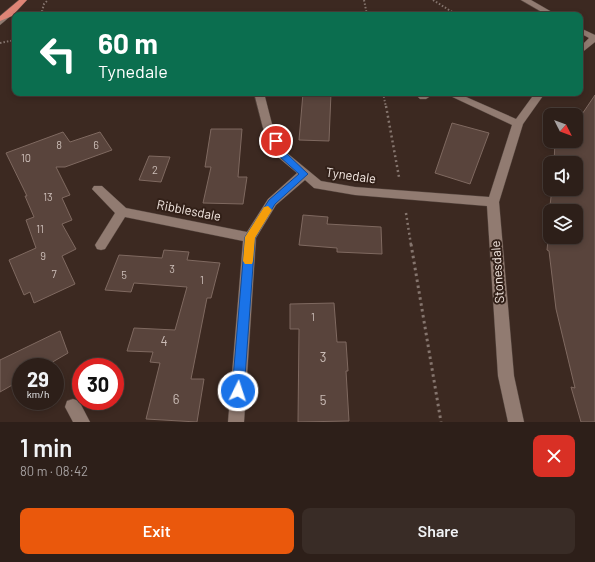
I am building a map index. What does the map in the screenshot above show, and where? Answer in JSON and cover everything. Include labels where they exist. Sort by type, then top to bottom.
[{"type":"highway","points":[[0,19],[9,14],[23,0]]},
{"type":"street","points":[[525,0],[547,12]]},
{"type":"street","points":[[0,23],[9,14]]},
{"type":"street","points":[[583,32],[595,38],[583,49]]},
{"type":"street","name":"Tynedale","points":[[260,96],[268,128],[283,155],[318,185],[355,191],[493,202]]},
{"type":"street","points":[[456,96],[518,124]]},
{"type":"street","name":"Stonesdale","points":[[516,422],[506,376],[493,202],[510,145],[518,124],[538,96]]},
{"type":"street","points":[[236,422],[250,237],[272,202],[304,174]]},
{"type":"street","points":[[98,189],[122,212],[101,245]]},
{"type":"street","name":"Ribblesdale","points":[[122,212],[250,237]]},
{"type":"street","points":[[75,410],[82,422]]},
{"type":"path","points":[[42,12],[44,4],[48,0]]},
{"type":"path","points":[[364,0],[366,12]]},
{"type":"path","points":[[434,0],[452,12]]},
{"type":"path","points":[[0,43],[12,41]]},
{"type":"path","points":[[384,96],[403,195],[441,422]]},
{"type":"building","points":[[595,95],[595,422],[581,422],[571,387],[575,388],[556,309],[549,251],[547,250],[548,244],[583,244],[583,204],[550,204],[551,196],[583,196],[583,156],[554,156],[555,148],[583,148],[583,113]]},
{"type":"building","points":[[303,96],[331,96],[329,141],[299,140]]},
{"type":"building","points":[[452,123],[489,133],[470,184],[435,173]]},
{"type":"building","points":[[211,129],[242,129],[238,177],[247,177],[243,204],[203,203],[211,167],[205,167]]},
{"type":"building","points":[[63,132],[70,142],[100,132],[112,150],[65,167],[56,167],[70,195],[62,198],[72,220],[62,224],[76,249],[62,256],[75,284],[34,303],[30,292],[24,295],[9,260],[36,248],[26,220],[34,217],[25,196],[27,196],[6,153]]},
{"type":"building","points":[[149,156],[170,157],[161,182],[139,180]]},
{"type":"building","points":[[303,215],[328,217],[327,224],[381,227],[382,254],[337,252],[337,248],[299,245]]},
{"type":"building","points":[[164,250],[189,252],[187,260],[220,263],[211,298],[207,298],[191,379],[204,379],[197,422],[146,419],[160,363],[150,362],[153,352],[127,351],[134,328],[175,330],[187,287],[134,283],[131,292],[105,290],[119,255],[162,258]]},
{"type":"building","points":[[334,303],[337,342],[346,342],[349,421],[298,422],[299,329],[290,329],[290,304]]},
{"type":"building","points":[[60,331],[68,353],[59,358],[12,358],[12,385],[0,392],[0,360]]},
{"type":"slow traffic","points":[[248,261],[250,237],[268,210]]},
{"type":"route","points":[[238,391],[250,237],[272,202],[304,174],[283,155],[276,141]]}]
